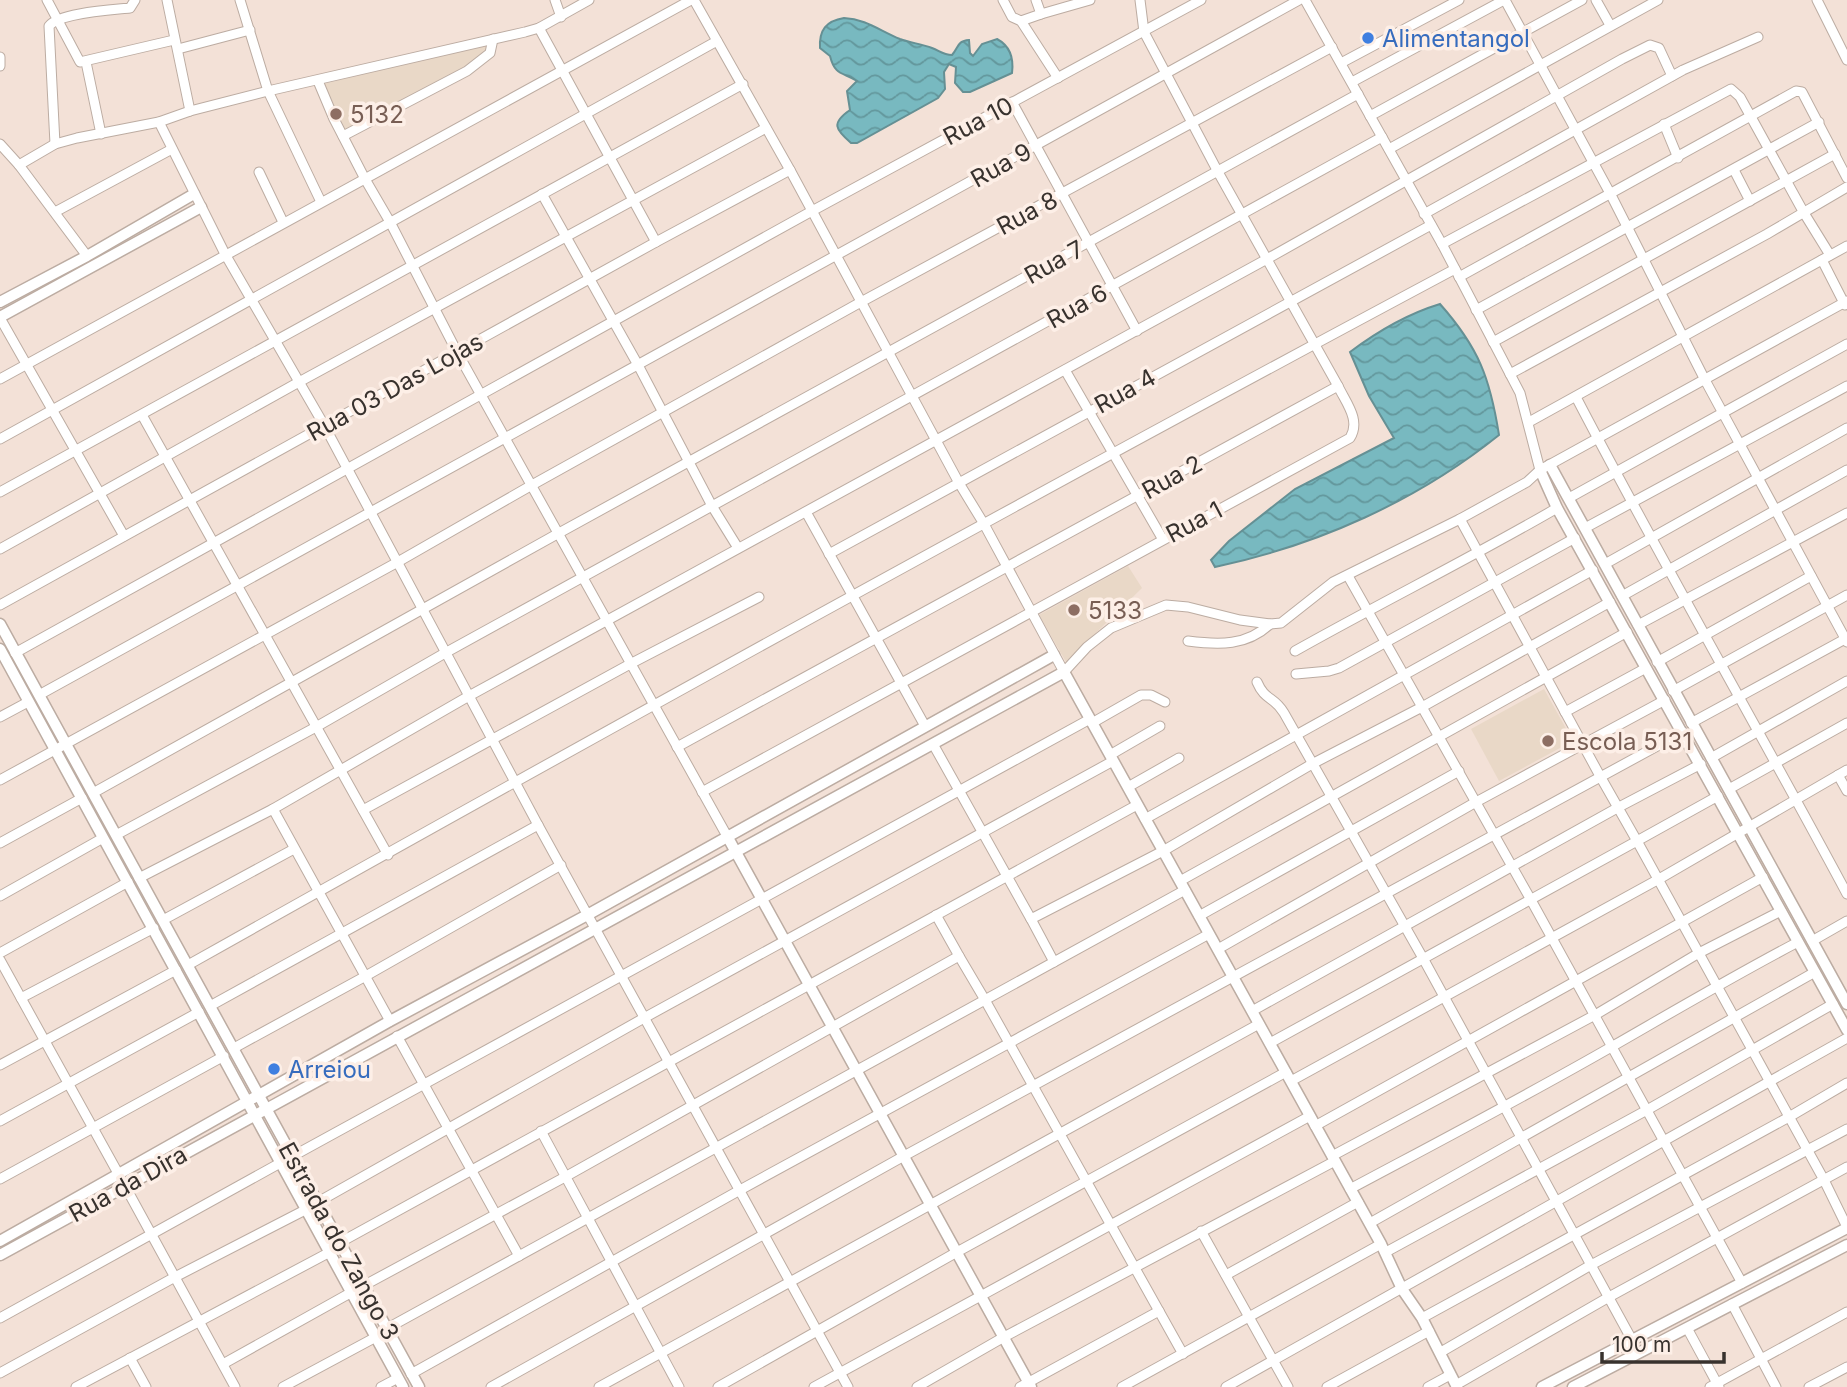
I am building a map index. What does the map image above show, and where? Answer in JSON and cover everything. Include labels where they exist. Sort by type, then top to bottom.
[{"type":"street","points":[[47,0],[77,61],[86,62],[250,30]]},
{"type":"street","points":[[55,144],[49,30],[52,22],[130,8],[135,0]]},
{"type":"street","points":[[167,0],[190,111]]},
{"type":"street","points":[[240,0],[268,91],[321,202]]},
{"type":"street","points":[[555,0],[561,17]]},
{"type":"street","points":[[19,165],[55,144],[159,122],[190,111],[268,91],[539,28],[589,0]]},
{"type":"street","points":[[0,379],[692,0],[743,84],[959,484],[984,524],[1370,1223],[1402,1289],[1441,1352],[1455,1382]]},
{"type":"street","points":[[1003,0],[1012,17],[1021,21],[1058,78]]},
{"type":"street","points":[[1036,0],[1041,14]]},
{"type":"street","points":[[1021,21],[1090,0]]},
{"type":"street","points":[[1140,0],[1144,32],[1165,73],[1338,386]]},
{"type":"street","name":"Rua 10","points":[[5,654],[215,544],[812,211],[1202,0]]},
{"type":"street","name":"Rua 9","points":[[38,695],[1299,0]]},
{"type":"street","points":[[1305,0],[1442,244],[1520,393],[1535,450],[1545,468],[1569,498],[1638,625],[1657,662],[1683,732],[1729,789],[1763,877],[1847,1030]]},
{"type":"street","points":[[1341,63],[1446,3],[1460,0]]},
{"type":"street","points":[[1352,82],[1505,0],[1611,195],[1705,380],[1828,605],[1846,640],[1691,723]]},
{"type":"street","points":[[1370,116],[1582,0]]},
{"type":"street","points":[[1596,0],[1610,25]]},
{"type":"street","points":[[1389,149],[1658,0]]},
{"type":"street","points":[[1817,0],[1847,60]]},
{"type":"street","points":[[539,28],[656,242]]},
{"type":"street","points":[[1424,214],[1672,76],[1758,37]]},
{"type":"street","points":[[344,136],[467,71],[490,53],[493,39]]},
{"type":"street","points":[[0,439],[717,41]]},
{"type":"street","points":[[0,953],[273,809],[469,696],[1267,259],[1650,45],[1659,48],[1672,76]]},
{"type":"street","name":"Rua 8","points":[[0,780],[396,563],[862,302],[1332,47]]},
{"type":"street","points":[[0,57],[0,65]]},
{"type":"street","points":[[86,62],[101,134]]},
{"type":"street","points":[[318,81],[365,179],[457,352],[1004,1337],[1026,1385],[1159,1311]]},
{"type":"street","points":[[0,492],[743,84]]},
{"type":"street","points":[[1064,672],[1087,647],[1111,628],[1166,606],[1188,607],[1240,620],[1281,623],[1333,582],[1460,519],[1527,482],[1545,468],[1846,304],[1787,181],[1740,97],[1731,89],[1442,244]]},
{"type":"street","points":[[188,965],[515,782],[1314,344],[1611,195],[1799,91],[1819,122],[1847,178]]},
{"type":"street","name":"Rua 7","points":[[93,793],[559,533],[1358,94]]},
{"type":"street","points":[[1012,102],[1064,193],[1136,331]]},
{"type":"street","points":[[159,122],[225,254],[324,425],[346,471],[538,825],[848,1387]]},
{"type":"street","points":[[1476,310],[1819,122]]},
{"type":"street","points":[[1664,124],[1678,158]]},
{"type":"street","points":[[0,549],[299,382],[766,128]]},
{"type":"street","name":"Rua 6","points":[[116,835],[1382,137]]},
{"type":"street","points":[[0,144],[19,165],[87,256]]},
{"type":"street","points":[[55,212],[172,149]]},
{"type":"street","points":[[1493,342],[1835,154]]},
{"type":"street","name":"Rua 03 Das Lojas","points":[[0,605],[790,170]]},
{"type":"street","points":[[1734,170],[1750,201]]},
{"type":"street","points":[[259,172],[283,222]]},
{"type":"street","points":[[1510,374],[1847,187]]},
{"type":"street","points":[[0,302],[87,256],[194,194]]},
{"type":"street","points":[[542,194],[638,365],[712,506],[738,548]]},
{"type":"street","points":[[124,537],[0,318],[201,207]]},
{"type":"street","name":"Rua 4","points":[[829,554],[1431,225]]},
{"type":"street","points":[[1529,422],[1847,246]]},
{"type":"street","points":[[1569,498],[1847,344]]},
{"type":"street","points":[[1065,370],[1163,538]]},
{"type":"street","name":"Rua 1","points":[[702,792],[1350,438],[1355,421],[1338,386]]},
{"type":"street","name":"Rua 2","points":[[677,747],[1338,386]]},
{"type":"street","points":[[1585,528],[1847,386]]},
{"type":"street","points":[[1576,397],[1631,503],[1759,730],[1847,894]]},
{"type":"street","points":[[142,415],[388,855]]},
{"type":"street","points":[[1605,564],[1847,428]]},
{"type":"street","points":[[1545,468],[1557,508],[1646,668],[1691,723],[1718,796],[1745,831],[1847,1004]]},
{"type":"street","points":[[1622,596],[1847,470]]},
{"type":"street","points":[[1295,651],[1478,554],[1557,508]]},
{"type":"street","points":[[806,512],[925,726]]},
{"type":"street","points":[[1638,625],[1847,513]]},
{"type":"street","points":[[1460,519],[1510,614],[1752,1048],[1847,1228],[1548,1386]]},
{"type":"street","points":[[1296,674],[1339,668],[1574,538]]},
{"type":"street","points":[[1145,819],[1593,570]]},
{"type":"street","points":[[1348,576],[1495,834],[1742,1283]]},
{"type":"street","points":[[1657,662],[1811,576]]},
{"type":"street","points":[[1217,949],[1847,595]]},
{"type":"street","points":[[363,810],[632,663],[760,597]]},
{"type":"street","points":[[1031,919],[1163,850],[1312,764],[1422,707],[1610,602]]},
{"type":"street","points":[[0,624],[5,654],[28,702],[103,838],[134,880]]},
{"type":"street","points":[[1188,641],[1214,644],[1238,642],[1259,635],[1270,624]]},
{"type":"street","points":[[386,1329],[1054,962],[1331,798],[1627,632]]},
{"type":"street","points":[[5,654],[38,695],[116,835],[134,880],[158,924],[176,970],[248,1101],[261,1111],[282,1162],[400,1382],[381,1387]]},
{"type":"street","name":"Rua da Dira","points":[[0,1241],[390,1021],[589,914],[1054,655]]},
{"type":"street","points":[[1565,712],[1646,668]]},
{"type":"street","name":"Rua da Dira","points":[[0,1255],[1064,672]]},
{"type":"street","points":[[1252,1011],[1847,681]]},
{"type":"street","points":[[1257,682],[1262,694],[1279,704],[1405,925],[1632,1340]]},
{"type":"street","points":[[293,1156],[958,791],[1091,721],[1141,695],[1151,695],[1165,702]]},
{"type":"street","points":[[0,717],[28,702]]},
{"type":"street","points":[[1729,789],[1847,723]]},
{"type":"street","points":[[318,1202],[983,832],[1112,758],[1160,726]]},
{"type":"street","points":[[491,1387],[904,1156],[1683,732]]},
{"type":"street","points":[[933,744],[1054,962]]},
{"type":"street","points":[[1128,787],[1179,758]]},
{"type":"street","points":[[1199,916],[1459,771]]},
{"type":"street","points":[[718,1387],[1086,1182],[1288,1076],[1445,998],[1745,831],[1842,773],[1847,791]]},
{"type":"street","points":[[1270,1043],[1718,796]]},
{"type":"street","points":[[0,843],[82,798]]},
{"type":"street","points":[[339,1243],[1138,805]]},
{"type":"street","points":[[273,809],[390,1021]]},
{"type":"street","points":[[210,1006],[538,825]]},
{"type":"street","points":[[0,896],[103,838]]},
{"type":"street","points":[[21,998],[294,849]]},
{"type":"street","points":[[234,1048],[364,978],[561,865]]},
{"type":"street","points":[[814,1387],[980,1294],[1467,1040],[1763,877]]},
{"type":"street","points":[[917,1387],[1595,1015],[1699,953],[1781,911]]},
{"type":"street","points":[[936,915],[1183,1354]]},
{"type":"street","points":[[1812,941],[1847,921]]},
{"type":"street","name":"Estrada do Zango 3","points":[[158,924],[188,965],[259,1095],[261,1111],[293,1156],[419,1387]]},
{"type":"street","points":[[411,1374],[740,1189],[1209,934]]},
{"type":"street","points":[[1350,1189],[1612,1047],[1716,985],[1798,942]]},
{"type":"street","points":[[363,1286],[565,1177],[958,956]]},
{"type":"street","points":[[0,960],[119,1175]]},
{"type":"street","points":[[0,1065],[176,970]]},
{"type":"street","points":[[1370,1223],[1815,972]]},
{"type":"street","points":[[1122,1387],[1249,1317],[1647,1110],[1833,1004]]},
{"type":"street","points":[[0,1121],[199,1012]]},
{"type":"street","points":[[598,1387],[1259,1024]]},
{"type":"street","points":[[397,1036],[519,1256]]},
{"type":"street","points":[[1226,1387],[1847,1038]]},
{"type":"street","points":[[0,1179],[224,1056]]},
{"type":"street","points":[[1422,1318],[1847,1083]]},
{"type":"street","points":[[1441,1352],[1591,1265],[1847,1129]]},
{"type":"street","points":[[541,1131],[679,1387]]},
{"type":"street","points":[[0,1318],[282,1162]]},
{"type":"street","points":[[1428,1387],[1455,1382],[1847,1167]]},
{"type":"street","points":[[125,1186],[235,1387]]},
{"type":"street","points":[[1226,1275],[1358,1202]]},
{"type":"street","points":[[0,1373],[175,1277],[307,1209]]},
{"type":"street","points":[[1201,1231],[1288,1387]]},
{"type":"street","points":[[1573,1387],[1847,1245]]},
{"type":"street","points":[[76,1387],[330,1252]]},
{"type":"street","points":[[223,1364],[352,1292]]},
{"type":"street","points":[[1732,1304],[1776,1387]]},
{"type":"street","points":[[1688,1328],[1716,1386],[1761,1358],[1847,1312]]},
{"type":"street","points":[[1327,1387],[1429,1331]]},
{"type":"street","points":[[283,1387],[376,1337]]},
{"type":"street","points":[[130,1358],[146,1387]]},
{"type":"street","points":[[1809,1387],[1847,1367]]},
{"type":"shaded area","points":[[490,43],[486,51],[470,65],[345,132],[323,84]]},
{"type":"shaded area","points":[[1128,566],[1142,588],[1066,662],[1039,615]]},
{"type":"shaded area","points":[[1544,689],[1573,741],[1499,781],[1471,729]]},
{"type":"water","points":[[844,18],[866,23],[900,39],[949,55],[952,55],[960,43],[969,40],[970,53],[973,56],[982,44],[997,39],[1010,53],[1012,73],[970,92],[963,92],[955,83],[956,67],[949,64],[944,72],[945,89],[938,98],[857,143],[851,143],[837,126],[850,110],[847,91],[857,81],[840,73],[830,56],[820,48],[825,27]]},
{"type":"water","points":[[1440,304],[1464,335],[1481,365],[1499,435],[1435,480],[1365,518],[1291,546],[1215,567],[1211,560],[1229,541],[1295,489],[1394,438],[1369,396],[1350,352],[1393,324]]},
{"type":"place","name":"Alimentangol","points":[[1368,38]]},
{"type":"place","name":"5132","points":[[336,114]]},
{"type":"place","name":"5133","points":[[1074,610]]},
{"type":"place","name":"Escola 5131","points":[[1548,741]]},
{"type":"place","name":"Arreiou","points":[[274,1069]]}]
